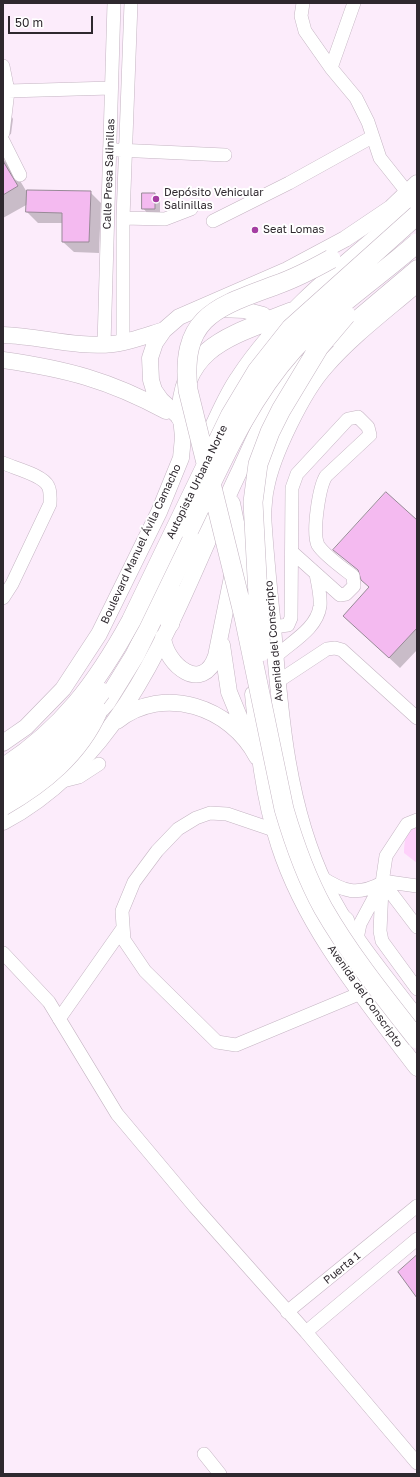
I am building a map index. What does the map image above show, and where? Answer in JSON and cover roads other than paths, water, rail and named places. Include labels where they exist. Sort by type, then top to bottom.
[{"type":"highway","name":"Boulevard Manuel Ávila Camacho","points":[[3,758],[54,717],[99,661],[134,598],[230,394],[257,354],[296,310],[415,193]]},
{"type":"highway","points":[[415,193],[356,242],[331,259],[292,279],[229,302],[214,311],[200,327],[190,347],[186,373],[188,390],[226,542],[284,809],[291,832],[309,878],[323,908],[352,953],[417,1040]]},
{"type":"highway","name":"Autopista Urbana Norte","points":[[3,768],[52,730],[88,691],[100,673],[131,620],[230,416],[242,394],[269,355],[291,328],[308,311],[417,215]]},
{"type":"highway","points":[[3,796],[29,778],[67,744],[106,702],[135,655],[260,402],[289,358],[321,323],[413,245]]},
{"type":"highway","points":[[345,921],[325,902],[314,881],[297,840],[288,810],[267,703],[259,626],[253,502],[258,464],[270,432],[281,410],[319,346],[333,328],[413,245]]},
{"type":"highway","name":"Autopista Urbana Norte","points":[[3,786],[30,768],[59,743],[82,718],[109,682],[134,641],[246,417],[278,367],[312,331],[413,245]]},
{"type":"highway","points":[[188,424],[183,395],[192,372],[202,356],[219,342],[296,310]]},
{"type":"highway","points":[[166,630],[170,582]]},
{"type":"highway","points":[[3,806],[47,776],[81,742],[94,719],[109,682]]},
{"type":"main road","points":[[188,424],[161,400],[154,390],[151,380],[150,358],[155,343],[164,330],[179,317],[286,270],[345,239],[415,193]]},
{"type":"main road","points":[[3,822],[30,805],[59,782],[86,757],[113,724],[139,685],[166,630],[261,423],[286,382],[304,362],[417,268]]},
{"type":"main road","name":"Avenida del Conscripto","points":[[417,284],[326,365],[314,381],[279,448],[266,488],[263,513],[277,682],[293,786],[308,843],[321,877],[345,921],[417,1018]]},
{"type":"main road","points":[[196,309],[235,309],[263,315]]},
{"type":"main road","points":[[5,335],[78,344],[104,344],[122,342],[164,330]]},
{"type":"main road","points":[[3,360],[65,370],[93,378],[133,393],[188,424]]},
{"type":"main road","points":[[303,400],[305,382]]},
{"type":"main road","name":"Boulevard Manuel Ávila Camacho","points":[[3,743],[26,727],[63,689],[99,634],[159,512],[181,458],[183,437],[188,424]]},
{"type":"main road","name":"Avenida del Conscripto","points":[[232,503],[240,542],[250,669],[260,763],[274,830],[285,863],[309,913],[361,993],[417,1068]]},
{"type":"main road","points":[[166,630],[166,650],[173,662],[183,671],[198,673],[207,669],[214,661],[240,542]]},
{"type":"main road","points":[[221,630],[224,665],[229,692],[252,748]]},
{"type":"main road","points":[[113,724],[131,712],[151,705],[172,702],[190,704],[210,711],[228,723],[246,739],[260,763]]},
{"type":"main road","points":[[288,810],[293,786]]},
{"type":"street","name":"Calle Presa Salinillas","points":[[104,344],[114,3]]},
{"type":"street","name":"Calle Presa Salinillas","points":[[122,342],[123,218],[131,3]]},
{"type":"street","points":[[303,3],[302,24],[331,68],[356,98],[364,111],[380,158],[415,193]]},
{"type":"street","points":[[331,68],[354,3]]},
{"type":"street","points":[[3,66],[8,91],[3,133]]},
{"type":"street","points":[[8,91],[111,88]]},
{"type":"street","points":[[213,221],[289,183],[372,137]]},
{"type":"street","points":[[3,141],[20,175]]},
{"type":"street","points":[[109,150],[225,155]]},
{"type":"street","points":[[123,218],[165,219],[191,209]]},
{"type":"street","points":[[273,627],[285,626],[290,622],[292,552],[291,498],[297,474],[348,419],[358,417],[368,427],[370,435],[326,476],[322,483],[319,492],[316,536],[319,547],[353,576],[355,583],[346,594],[340,595],[292,552]]},
{"type":"street","points":[[3,463],[42,479],[48,486],[50,504],[12,584],[3,598]]},
{"type":"street","points":[[275,657],[307,631],[318,616],[320,604],[316,574]]},
{"type":"street","points":[[277,682],[327,649],[335,648],[342,650],[417,718]]},
{"type":"street","points":[[59,782],[79,778],[99,764]]},
{"type":"street","points":[[274,830],[227,814],[210,813],[196,818],[178,829],[157,851],[134,882],[122,911],[124,940],[145,971],[217,1042],[236,1045],[361,993],[383,974]]},
{"type":"street","points":[[417,820],[407,824],[386,856],[382,882],[380,931],[382,941],[417,989]]},
{"type":"street","points":[[321,877],[342,888],[355,891],[367,891],[382,882],[417,886]]},
{"type":"street","points":[[382,882],[417,927]]},
{"type":"street","points":[[357,939],[360,924],[382,882]]},
{"type":"street","points":[[59,1019],[123,928]]},
{"type":"street","points":[[3,953],[49,1002],[117,1114],[195,1207],[306,1332],[417,1463]]},
{"type":"street","name":"Puerta 1","points":[[287,1312],[417,1206]]},
{"type":"street","points":[[306,1332],[417,1239]]},
{"type":"street","points":[[204,1454],[220,1474]]},
{"type":"place","name":"Depósito Vehicular Salinillas","points":[[156,199]]},
{"type":"place","name":"Seat Lomas","points":[[255,230]]}]
